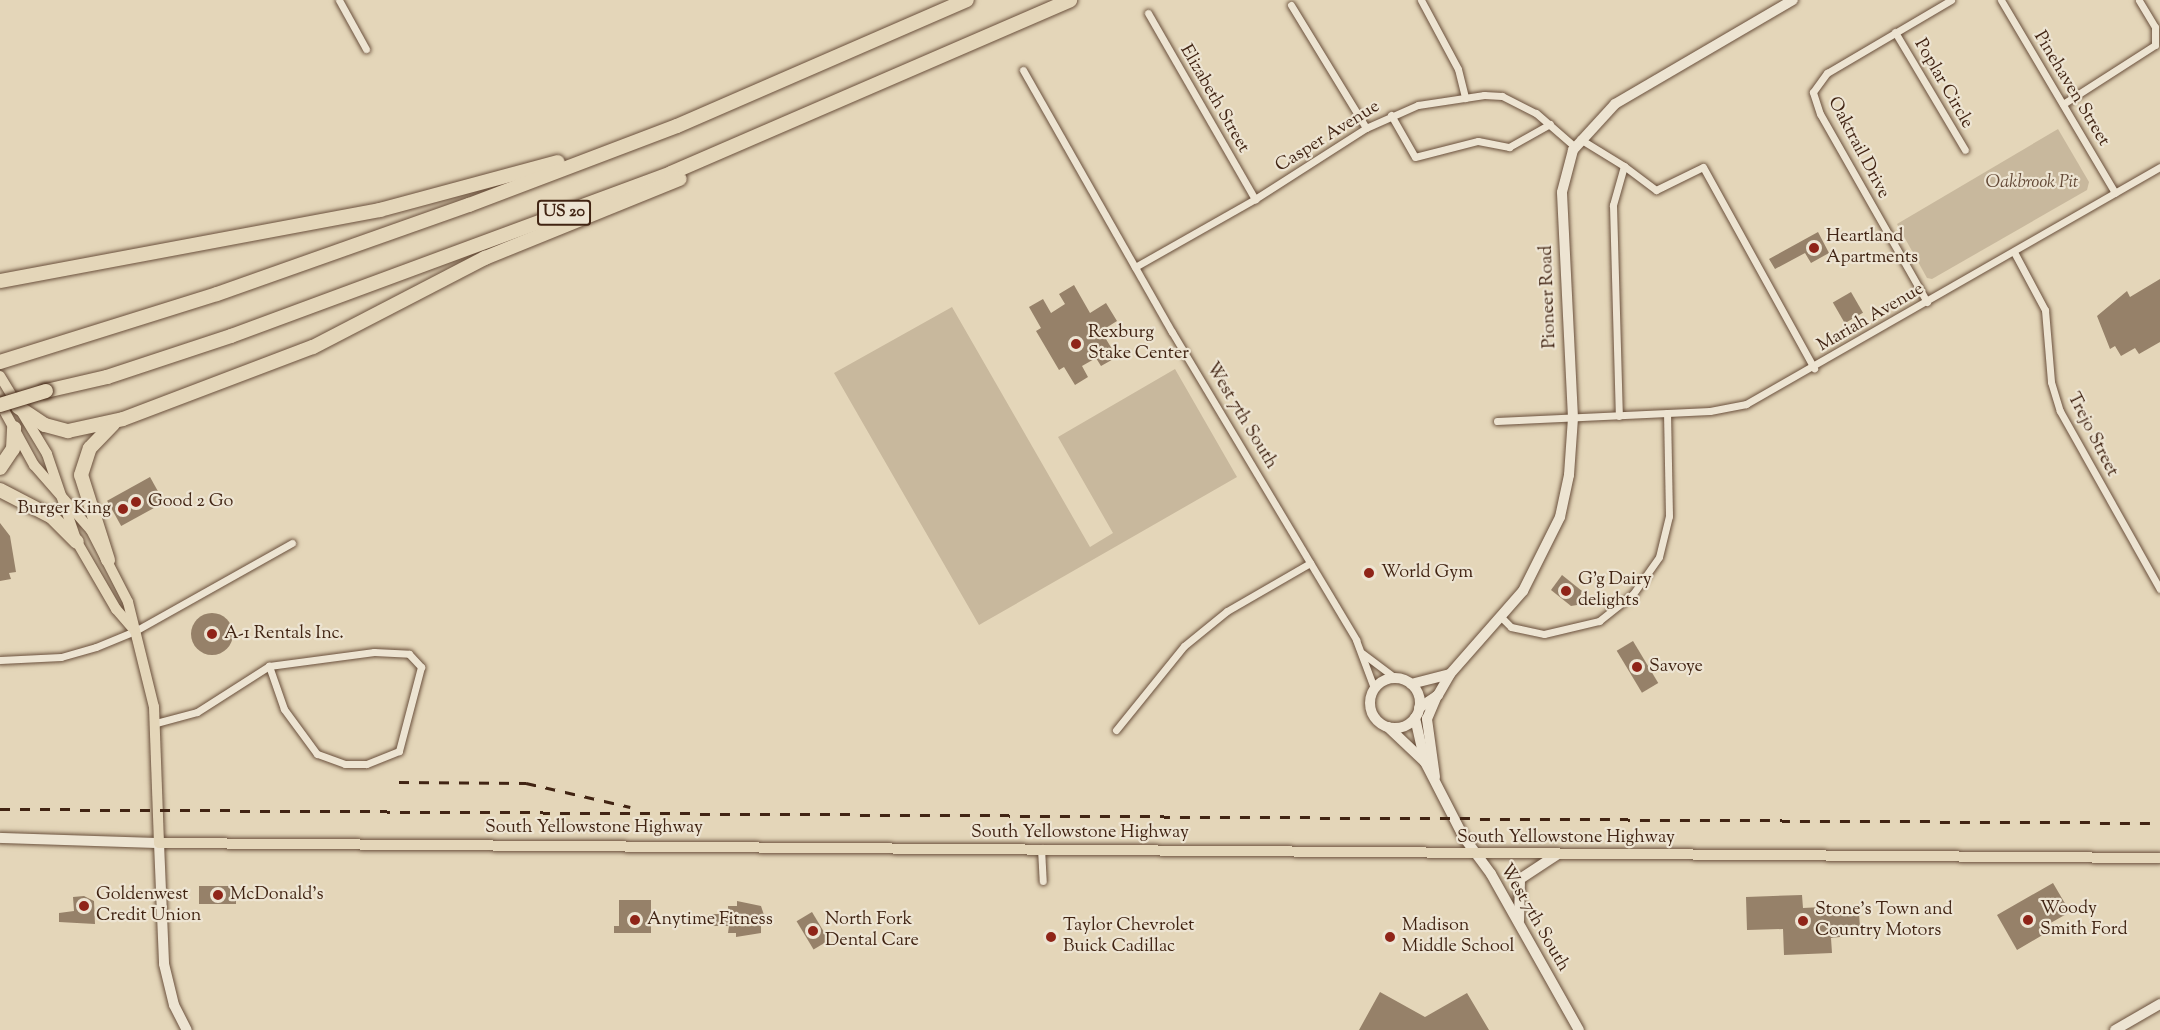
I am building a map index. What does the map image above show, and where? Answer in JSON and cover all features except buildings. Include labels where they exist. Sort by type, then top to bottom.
[{"type":"highway","name":"US 20","points":[[0,362],[301,265],[677,126],[967,0]]},
{"type":"highway","name":"US 20","points":[[0,404],[106,377],[231,336],[671,173],[833,105],[1070,0]]},
{"type":"highway","points":[[18,407],[45,425],[68,431],[123,419],[313,347],[485,258],[688,176],[833,105]]},
{"type":"highway","points":[[0,281],[21,279],[409,203],[677,126]]},
{"type":"highway","points":[[0,291],[21,279]]},
{"type":"highway","points":[[108,560],[84,496],[82,468],[94,441],[123,419]]},
{"type":"highway","points":[[0,468],[13,449],[14,428]]},
{"type":"highway","points":[[0,490],[52,517],[76,542]]},
{"type":"main road","points":[[0,376],[47,454],[76,542],[116,609],[135,631]]},
{"type":"main road","points":[[0,404],[34,465],[86,522],[108,560],[128,602],[156,723],[159,843]]},
{"type":"main road","name":"South Yellowstone Highway","points":[[159,843],[2160,858]]},
{"type":"street","points":[[339,0],[366,49]]},
{"type":"street","points":[[1420,0],[1458,69],[1465,98]]},
{"type":"street","name":"Pioneer Road","points":[[1417,713],[1438,695],[1450,674],[1502,617],[1534,574],[1554,535],[1569,475],[1573,418],[1562,192],[1578,143],[1597,119],[1632,93],[1793,0]]},
{"type":"street","name":"Oaktrail Drive","points":[[1927,302],[1820,114],[1813,92],[1827,73],[1951,0]]},
{"type":"street","name":"Pinehaven Street","points":[[2001,0],[2115,193]]},
{"type":"street","points":[[2063,104],[2155,45],[2155,27],[2139,0]]},
{"type":"street","points":[[1291,5],[1366,128]]},
{"type":"street","name":"Elizabeth Street","points":[[1148,13],[1255,199]]},
{"type":"street","name":"Poplar Circle","points":[[1895,32],[1965,150]]},
{"type":"street","name":"West 7th South","points":[[1023,70],[1135,267],[1362,652],[1374,688]]},
{"type":"street","name":"Casper Avenue","points":[[1135,267],[1255,199],[1366,128],[1391,115],[1465,98],[1502,96],[1578,143],[1624,166],[1656,190],[1703,166],[1814,368]]},
{"type":"street","points":[[1391,115],[1415,157],[1478,141],[1509,147],[1550,124]]},
{"type":"street","points":[[1619,416],[1612,205],[1624,166]]},
{"type":"street","name":"Mariah Avenue","points":[[1497,421],[1667,413],[1746,404],[1814,368],[2160,167]]},
{"type":"street","name":"Trejo Street","points":[[2014,252],[2045,310],[2051,382],[2060,411],[2160,589]]},
{"type":"street","points":[[1502,617],[1511,627],[1545,634],[1599,621],[1633,594],[1659,557],[1669,516],[1667,413]]},
{"type":"street","points":[[0,660],[61,657],[135,631],[292,543]]},
{"type":"street","points":[[1116,730],[1184,646],[1227,611],[1310,563]]},
{"type":"street","points":[[156,723],[197,712],[269,666],[374,652],[409,654],[421,667],[399,751],[366,764],[345,764],[317,754],[284,709],[269,666]]},
{"type":"street","name":"West 7th South","points":[[1362,652],[1394,677]]},
{"type":"street","points":[[1411,684],[1450,674]]},
{"type":"street","points":[[1394,677],[1411,684],[1419,695],[1417,713],[1401,727],[1388,727],[1372,714],[1374,688],[1394,677]]},
{"type":"street","points":[[1435,777],[1427,719],[1438,695]]},
{"type":"street","name":"West 7th South","points":[[1417,713],[1425,762]]},
{"type":"street","name":"West 7th South","points":[[1388,727],[1425,762],[1435,777],[1579,1030]]},
{"type":"street","name":"South Yellowstone Highway","points":[[0,838],[159,843]]},
{"type":"street","points":[[159,843],[164,964],[174,1005],[187,1030]]},
{"type":"street","points":[[1041,848],[1042,881]]},
{"type":"street","points":[[1520,927],[1520,879],[1558,854]]},
{"type":"street","points":[[2115,1030],[2160,1004]]},
{"type":"green space","name":"Oakbrook Pit","points":[[2058,129],[2089,182],[2087,190],[1932,279],[1927,278],[1897,224]]},
{"type":"green space","points":[[952,307],[1090,547],[1113,533],[1058,437],[1175,369],[1237,477],[979,625],[834,373]]},
{"type":"railway","points":[[399,782],[526,783],[630,807]]},
{"type":"railway","points":[[0,809],[2160,823]]},
{"type":"place","name":"Heartland Apartments","points":[[1814,248]]},
{"type":"place","name":"Rexburg Stake Center","points":[[1076,344]]},
{"type":"place","name":"Good 2 Go","points":[[136,502]]},
{"type":"place","name":"Burger King","points":[[123,509]]},
{"type":"place","name":"World Gym","points":[[1369,573]]},
{"type":"place","name":"G'g Dairy delights","points":[[1566,591]]},
{"type":"place","name":"A-1 Rentals Inc.","points":[[212,634]]},
{"type":"place","name":"Savoye","points":[[1637,667]]},
{"type":"place","name":"McDonald's","points":[[218,895]]},
{"type":"place","name":"Goldenwest Credit Union","points":[[84,906]]},
{"type":"place","name":"Anytime Fitness","points":[[635,920]]},
{"type":"place","name":"Woody Smith Ford","points":[[2028,920]]},
{"type":"place","name":"Stone's Town and Country Motors","points":[[1803,921]]},
{"type":"place","name":"North Fork Dental Care","points":[[813,931]]},
{"type":"place","name":"Taylor Chevrolet Buick Cadillac","points":[[1051,937]]},
{"type":"place","name":"Madison Middle School","points":[[1390,937]]}]
